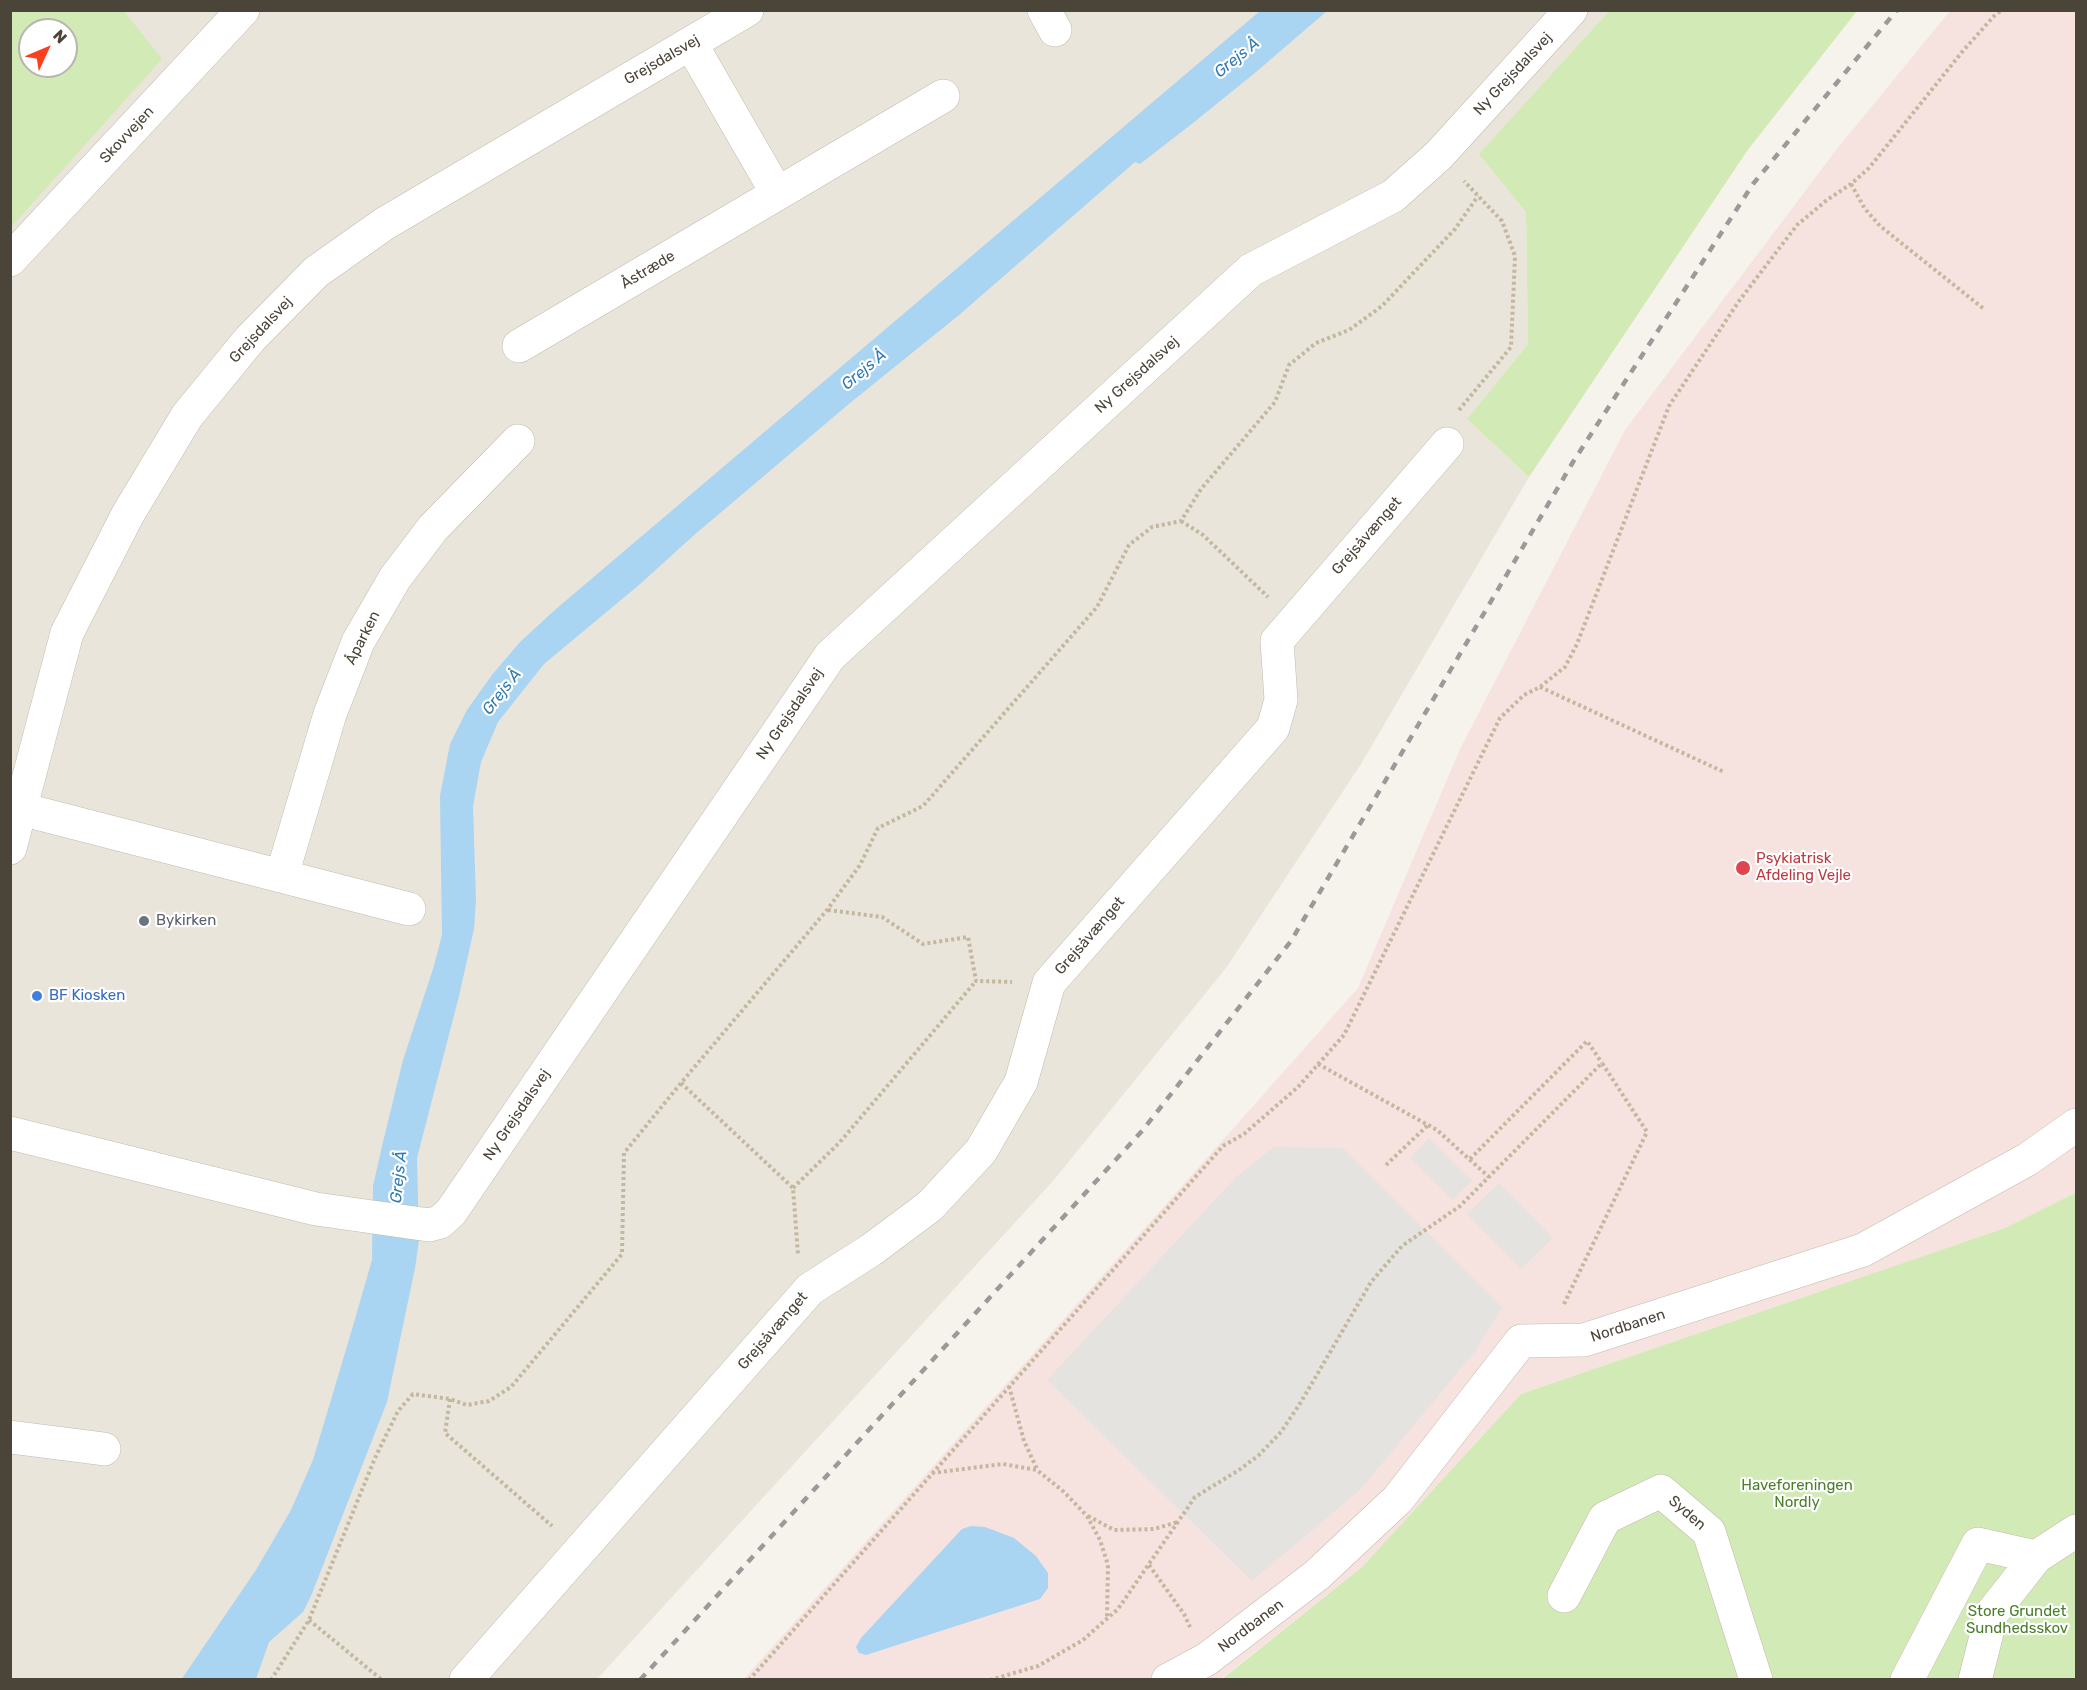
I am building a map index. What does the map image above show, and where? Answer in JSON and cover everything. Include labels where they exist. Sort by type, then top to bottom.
[{"type":"street","name":"Skovvejen","points":[[10,260],[243,10]]},
{"type":"street","name":"Grejsdalsvej","points":[[10,848],[67,633],[128,514],[187,417],[250,339],[316,272],[384,224],[747,10]]},
{"type":"street","name":"Ny Grejsdalsvej","points":[[10,1133],[316,1209],[429,1225],[440,1222],[451,1212],[830,656],[1251,270],[1393,195],[1439,154],[1571,10]]},
{"type":"street","points":[[691,44],[777,193]]},
{"type":"street","name":"Åstræde","points":[[519,346],[943,96]]},
{"type":"street","name":"Åparken","points":[[282,875],[330,714],[358,642],[396,578],[433,528],[518,441]]},
{"type":"street","name":"Grejsåvænget","points":[[466,1680],[810,1289],[872,1250],[930,1206],[981,1151],[1022,1082],[1049,983],[1274,728],[1281,700],[1277,641],[1447,444]]},
{"type":"street","points":[[21,808],[409,909]]},
{"type":"street","name":"Nordbanen","points":[[1168,1680],[1207,1659],[1317,1575],[1398,1498],[1521,1341],[1584,1340],[1863,1250],[2028,1159],[2076,1125]]},
{"type":"street","points":[[10,1437],[104,1449]]},
{"type":"street","name":"Syden","points":[[1564,1596],[1605,1518],[1661,1491],[1708,1532],[1756,1680]]},
{"type":"street","points":[[1975,1680],[1992,1613],[2036,1557],[2076,1531]]},
{"type":"street","points":[[1907,1680],[1978,1544],[2036,1557]]},
{"type":"path","points":[[749,1680],[1223,1146],[1244,1134],[1298,1087],[1344,1035],[1500,718],[1524,695],[1540,687],[1564,667],[1577,644],[1669,406],[1739,301],[1797,225],[1869,168],[1962,52],[2002,10]]},
{"type":"path","points":[[1439,154],[1502,221],[1515,256],[1511,347],[1447,424],[1447,444]]},
{"type":"path","points":[[1851,184],[1865,209],[1880,226],[1984,309]]},
{"type":"path","points":[[1181,521],[1201,489],[1275,402],[1290,365],[1316,343],[1348,330],[1382,306],[1455,229],[1478,196]]},
{"type":"path","points":[[272,1680],[309,1620],[375,1458],[398,1411],[413,1394],[450,1399],[467,1405],[489,1401],[511,1387],[622,1254],[624,1153],[827,910],[860,865],[878,828],[923,806],[1097,607],[1129,545],[1152,527],[1181,521],[1203,535],[1293,621]]},
{"type":"path","points":[[1540,687],[1724,772]]},
{"type":"path","points":[[827,910],[882,917],[923,944],[968,937],[976,981]]},
{"type":"path","points":[[976,981],[1049,983]]},
{"type":"path","points":[[793,1188],[840,1142],[976,981]]},
{"type":"path","points":[[1470,1159],[1587,1041],[1647,1132],[1546,1340]]},
{"type":"path","points":[[990,1680],[1038,1666],[1083,1640],[1118,1609],[1195,1497],[1259,1455],[1281,1432],[1301,1402],[1366,1289],[1401,1246],[1460,1206],[1602,1063]]},
{"type":"path","points":[[1318,1064],[1437,1130],[1489,1177]]},
{"type":"path","points":[[681,1083],[793,1188],[799,1268],[810,1289]]},
{"type":"path","points":[[1386,1165],[1428,1125]]},
{"type":"path","points":[[1009,1386],[1024,1441],[1037,1470],[1088,1516],[1114,1530],[1154,1529],[1179,1521]]},
{"type":"path","points":[[450,1399],[445,1432],[580,1550]]},
{"type":"path","points":[[932,1473],[1004,1464],[1037,1470]]},
{"type":"path","points":[[1088,1516],[1100,1540],[1108,1565],[1107,1619]]},
{"type":"path","points":[[1149,1565],[1184,1614],[1207,1659]]},
{"type":"path","points":[[309,1620],[381,1680]]},
{"type":"shaded area","points":[[11,11],[1609,11],[1480,154],[1526,212],[1528,344],[1467,419],[1529,477],[1361,764],[1226,968],[1053,1181],[597,1679],[11,1680]]},
{"type":"shaded area","name":"Psykiatrisk Afdeling Vejle","points":[[1950,11],[2076,11],[2075,1193],[2005,1228],[1521,1394],[1362,1567],[1221,1679],[743,1680],[1358,988],[1460,749],[1625,430],[1836,150]]},
{"type":"shaded area","points":[[1429,1138],[1472,1181],[1453,1200],[1410,1158]]},
{"type":"shaded area","points":[[1274,1147],[1343,1148],[1502,1307],[1477,1349],[1361,1489],[1252,1581],[1047,1380],[1236,1177]]},
{"type":"shaded area","points":[[1499,1183],[1553,1238],[1521,1269],[1467,1214]]},
{"type":"green space","points":[[11,10],[124,11],[162,59],[11,227]]},
{"type":"green space","points":[[1609,11],[1857,11],[1747,151],[1529,477],[1467,419],[1528,344],[1526,212],[1479,154]]},
{"type":"green space","name":"Haveforeningen Nordly","points":[[2076,1191],[2076,1679],[1221,1680],[1362,1567],[1521,1394],[2005,1228]]},
{"type":"water","name":"Grejs Å","points":[[1260,11],[1327,11],[1193,123],[1140,164],[1135,162],[959,315],[850,403],[693,536],[639,585],[544,664],[498,722],[481,762],[473,806],[476,900],[474,929],[417,1158],[419,1240],[387,1402],[311,1596],[303,1612],[269,1642],[256,1679],[181,1680],[256,1570],[291,1510],[313,1460],[353,1326],[372,1260],[373,1186],[383,1142],[403,1060],[442,935],[440,796],[450,744],[467,710],[520,642],[556,609]]},
{"type":"water","points":[[971,1526],[985,1527],[1014,1538],[1036,1556],[1048,1573],[1048,1588],[1040,1599],[866,1655],[859,1653],[856,1647],[861,1638],[962,1529]]},
{"type":"railway","points":[[640,1680],[1142,1131],[1291,941],[1573,462],[1753,184],[1897,10]]},
{"type":"place","name":"Psykiatrisk Afdeling Vejle","points":[[1743,868]]},
{"type":"place","name":"Bykirken","points":[[144,921]]},
{"type":"place","name":"BF Kiosken","points":[[37,996]]},
{"type":"park label","name":"Store Grundet Sundhedsskov","points":[[2017,1620]]}]
